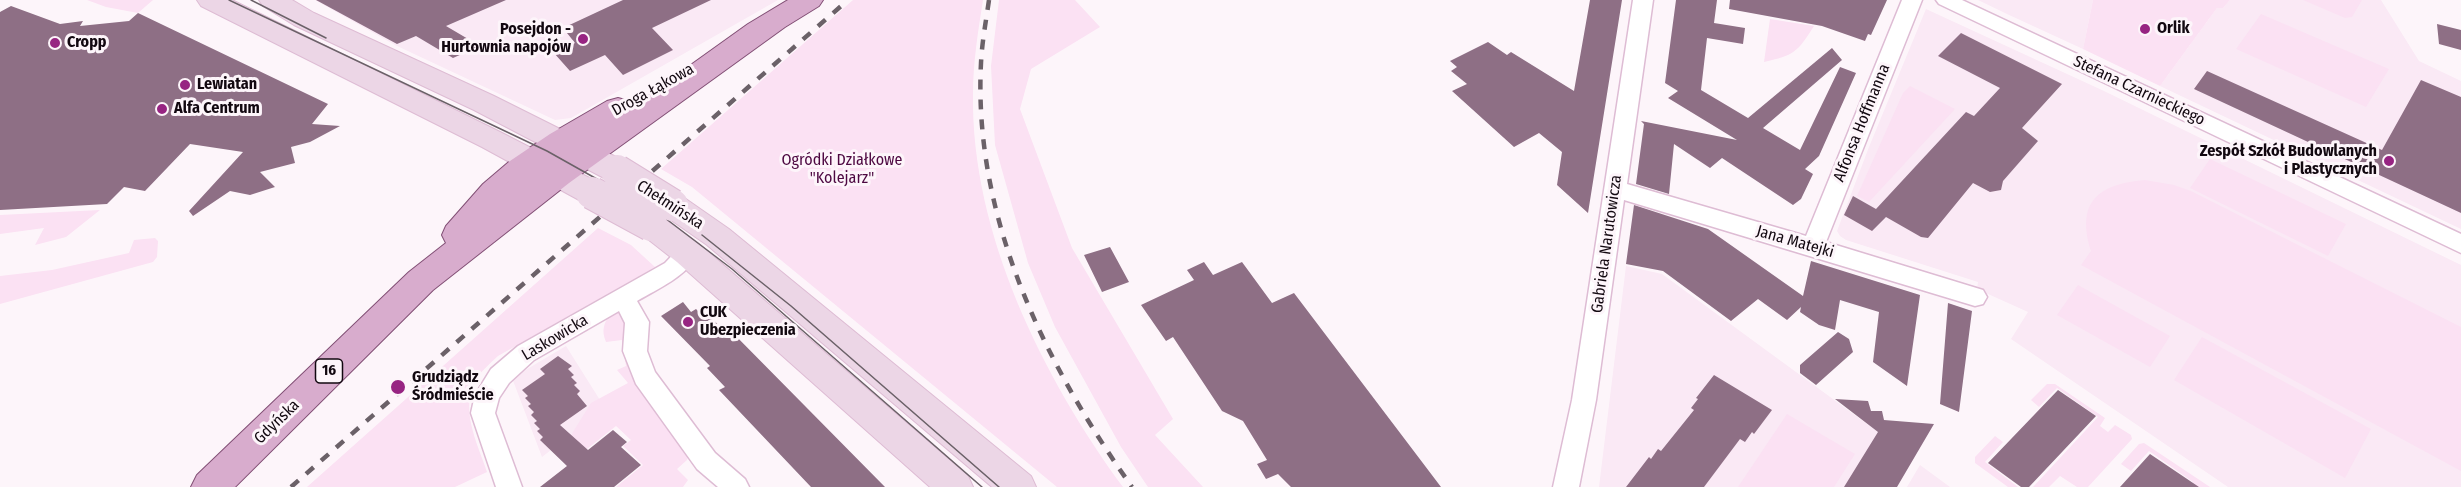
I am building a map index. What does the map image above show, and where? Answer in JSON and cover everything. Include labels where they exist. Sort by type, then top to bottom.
[{"type":"main road","name":"Chełmińska","points":[[210,0],[492,140],[592,193],[662,215],[760,272],[1018,487]]},
{"type":"main road","name":"Chełmińska","points":[[272,0],[304,19],[484,103],[617,171],[662,215],[688,253],[956,487]]},
{"type":"main road","name":"Droga Łąkowa","points":[[573,148],[809,0]]},
{"type":"main road","points":[[480,207],[502,169],[502,158],[492,140]]},
{"type":"main road","name":"Gdyńska","points":[[210,487],[421,281],[545,168],[573,148]]},
{"type":"main road","name":"Gdyńska","points":[[421,281],[480,207],[507,180],[545,168]]},
{"type":"street","name":"Gabriela Narutowicza","points":[[1566,487],[1584,400],[1643,0]]},
{"type":"street","name":"Alfonsa Hoffmanna","points":[[1813,247],[1912,0]]},
{"type":"street","name":"Stefana Czarnieckiego","points":[[1946,0],[2461,244]]},
{"type":"street","name":"Jana Matejki","points":[[1615,189],[1974,297]]},
{"type":"street","name":"Laskowicka","points":[[509,487],[483,413],[487,395],[500,376],[526,353],[673,268],[688,253]]},
{"type":"street","points":[[623,298],[637,322],[635,351],[645,377],[706,461],[736,487]]},
{"type":"shaded area","points":[[315,0],[778,0],[571,118],[555,120],[395,45]]},
{"type":"shaded area","points":[[1978,0],[2093,0],[2083,49],[2007,14]]},
{"type":"shaded area","name":"Zespół Szkół Budowlanych i Plastycznych","points":[[2230,0],[2381,0],[2419,61],[2461,81],[2461,229],[2160,86],[2217,8],[2223,8]]},
{"type":"shaded area","points":[[1926,9],[2104,91],[2461,265],[2461,487],[2228,487],[2011,339],[2028,312],[1977,289],[1978,282],[1846,240],[1840,236],[1837,231]]},
{"type":"shaded area","points":[[1626,266],[1662,274],[1878,432],[1914,453],[1893,487],[1599,487]]},
{"type":"shaded area","points":[[566,346],[605,408],[542,457],[512,378]]},
{"type":"shaded area","points":[[1920,465],[1950,487],[1907,487]]},
{"type":"green space","points":[[87,0],[153,0],[138,13],[106,7]]},
{"type":"green space","name":"Ogródki Działkowe \"Kolejarz\"","points":[[853,0],[983,0],[973,83],[976,147],[984,199],[998,251],[1017,302],[1040,351],[1094,445],[1123,487],[1057,487],[692,187],[661,169]]},
{"type":"green space","points":[[999,0],[1075,0],[1100,27],[1031,69],[1020,109],[1072,248],[1173,419],[1155,435],[1203,487],[1148,487],[1121,447],[1055,327],[1028,263],[995,145],[991,66]]},
{"type":"green space","name":"Orlik","points":[[2093,0],[2230,0],[2223,8],[2217,8],[2160,86],[2083,49]]},
{"type":"green space","points":[[2303,0],[2362,0],[2352,17],[2345,18]]},
{"type":"green space","points":[[2261,14],[2389,69],[2366,107],[2236,49]]},
{"type":"green space","points":[[1770,19],[1814,26],[1799,47],[1789,55],[1764,62]]},
{"type":"green space","points":[[1910,86],[1955,109],[1869,202],[1857,196],[1903,93]]},
{"type":"green space","points":[[2210,159],[2346,224],[2328,256],[2190,188]]},
{"type":"green space","points":[[2145,180],[2174,185],[2191,191],[2461,327],[2461,471],[2081,265],[2091,251],[2086,220],[2094,199],[2114,186]]},
{"type":"green space","points":[[100,210],[66,237],[35,245],[44,228],[0,234],[0,215]]},
{"type":"green space","points":[[598,228],[631,245],[655,267],[498,356],[482,371],[472,388],[469,412],[474,437],[487,472],[455,487],[307,487]]},
{"type":"green space","points":[[155,238],[158,241],[157,257],[153,262],[0,304],[0,276],[52,270],[129,253],[134,240]]},
{"type":"green space","points":[[2078,285],[2170,336],[2150,367],[2057,315]]},
{"type":"green space","points":[[610,313],[623,313],[647,394],[667,429],[690,451],[687,460],[677,469],[688,480],[683,487],[616,487],[643,465],[623,446],[631,440],[616,426],[582,453],[568,440],[591,403],[628,383],[617,370],[626,366],[622,340],[606,342],[604,338],[604,327]]},
{"type":"green space","points":[[2202,337],[2371,429],[2345,478],[2174,380]]},
{"type":"green space","points":[[2047,384],[2055,384],[2105,418],[2100,426],[2108,432],[2115,425],[2131,435],[2132,439],[2088,487],[2077,487],[2060,476],[2049,487],[2033,487],[2098,417],[2057,388],[2039,407],[2031,400]]},
{"type":"green space","points":[[1787,414],[1855,454],[1834,487],[1738,487]]},
{"type":"green space","points":[[1995,436],[2003,442],[1985,462],[2018,487],[2008,487],[1975,463],[1975,457]]},
{"type":"green space","points":[[2144,443],[2210,487],[2190,487],[2193,482],[2149,451],[2131,471],[2121,464],[2139,444]]},
{"type":"building","points":[[316,0],[506,0],[446,26],[480,46],[453,58],[416,36],[397,44]]},
{"type":"building","points":[[623,0],[711,0],[652,28],[673,50],[623,75],[605,55],[570,71],[554,53],[575,43],[563,28]]},
{"type":"building","points":[[1590,0],[1622,0],[1588,213],[1557,185],[1562,152],[1539,133],[1514,147],[1452,91],[1467,84],[1451,71],[1457,67],[1450,61],[1488,42],[1507,55],[1511,52],[1574,91]]},
{"type":"building","points":[[1676,0],[1717,0],[1714,23],[1745,28],[1743,44],[1707,38],[1701,90],[1748,118],[1832,48],[1842,60],[1763,128],[1800,150],[1840,67],[1856,73],[1819,156],[1805,169],[1813,174],[1801,199],[1793,205],[1722,158],[1710,168],[1674,144],[1669,194],[1636,184],[1644,124],[1641,121],[1737,140],[1668,98],[1678,91],[1665,83]]},
{"type":"building","points":[[1730,0],[1887,0],[1871,35],[1868,34],[1865,41],[1822,26],[1729,9]]},
{"type":"building","name":"Alfa Centrum","points":[[11,6],[60,24],[83,21],[80,26],[129,21],[138,13],[328,104],[312,124],[340,126],[310,142],[291,147],[295,163],[260,172],[275,187],[250,195],[230,191],[193,216],[189,211],[243,152],[190,144],[145,191],[124,187],[107,204],[0,210],[0,12]]},
{"type":"building","points":[[2437,24],[2461,30],[2461,50],[2439,44]]},
{"type":"building","points":[[1961,33],[2062,84],[2022,128],[2038,141],[2003,181],[2001,190],[1990,192],[1973,183],[1928,238],[1921,237],[1886,217],[1872,231],[1844,215],[1853,196],[1876,209],[1966,112],[1974,116],[2000,88],[1938,56]]},
{"type":"building","points":[[2207,71],[2382,150],[2421,80],[2461,97],[2461,213],[2194,89]]},
{"type":"building","points":[[1634,205],[1708,229],[1803,296],[1811,261],[1920,295],[1907,386],[1873,362],[1879,312],[1840,300],[1835,330],[1819,325],[1800,312],[1801,307],[1787,320],[1758,299],[1731,321],[1663,271],[1626,264]]},
{"type":"building","points":[[1110,247],[1129,282],[1102,292],[1084,255]]},
{"type":"building","points":[[1204,262],[1213,275],[1242,262],[1272,303],[1294,293],[1441,487],[1291,487],[1278,474],[1266,479],[1257,464],[1267,460],[1243,421],[1222,411],[1173,337],[1166,341],[1141,305],[1194,280],[1187,270]]},
{"type":"building","points":[[683,302],[691,312],[696,309],[705,318],[709,315],[722,329],[726,326],[885,487],[811,487],[719,390],[725,387],[707,368],[710,366],[661,316]]},
{"type":"building","points":[[1948,303],[1972,311],[1959,412],[1940,404]]},
{"type":"building","points":[[1838,332],[1849,339],[1853,352],[1816,385],[1800,373],[1800,365]]},
{"type":"building","points":[[558,356],[572,366],[568,369],[574,375],[571,377],[577,383],[574,385],[580,391],[577,394],[587,406],[560,425],[588,450],[613,430],[627,442],[621,447],[641,465],[614,487],[540,487],[567,466],[540,440],[543,437],[537,431],[540,429],[534,423],[537,421],[531,415],[534,412],[528,406],[531,404],[525,398],[528,396],[522,390],[545,374],[540,369]]},
{"type":"building","points":[[1714,375],[1772,410],[1754,434],[1752,432],[1745,442],[1740,439],[1704,487],[1626,487],[1649,457],[1651,459],[1658,449],[1661,451],[1694,410],[1691,408],[1698,399],[1696,398]]},
{"type":"building","points":[[2058,390],[2096,416],[2029,487],[2021,487],[1988,463]]},
{"type":"building","points":[[1835,399],[1868,401],[1871,411],[1882,411],[1884,420],[1934,424],[1897,487],[1844,487],[1878,432]]},
{"type":"building","points":[[2150,454],[2199,487],[2120,487]]},
{"type":"tram line","points":[[229,0],[547,151],[661,215],[732,269],[982,487]]},
{"type":"tram line","points":[[251,0],[326,38]]},
{"type":"tram line","points":[[702,235],[791,306],[999,487]]},
{"type":"railway","points":[[291,487],[848,0]]},
{"type":"railway","points":[[989,0],[981,63],[982,121],[989,177],[1002,233],[1021,287],[1044,340],[1100,440],[1132,487]]},
{"type":"place","name":"Orlik","points":[[2145,29]]},
{"type":"place","name":"Posejdon - Hurtownia napojów","points":[[583,39]]},
{"type":"place","name":"Cropp","points":[[55,43]]},
{"type":"place","name":"Lewiatan","points":[[185,85]]},
{"type":"place","name":"Alfa Centrum","points":[[162,109]]},
{"type":"place","name":"Zespół Szkół Budowlanych i Plastycznych","points":[[2389,161]]},
{"type":"place","name":"CUK Ubezpieczenia","points":[[688,322]]},
{"type":"place","name":"Grudziądz Śródmieście","points":[[398,387]]}]
